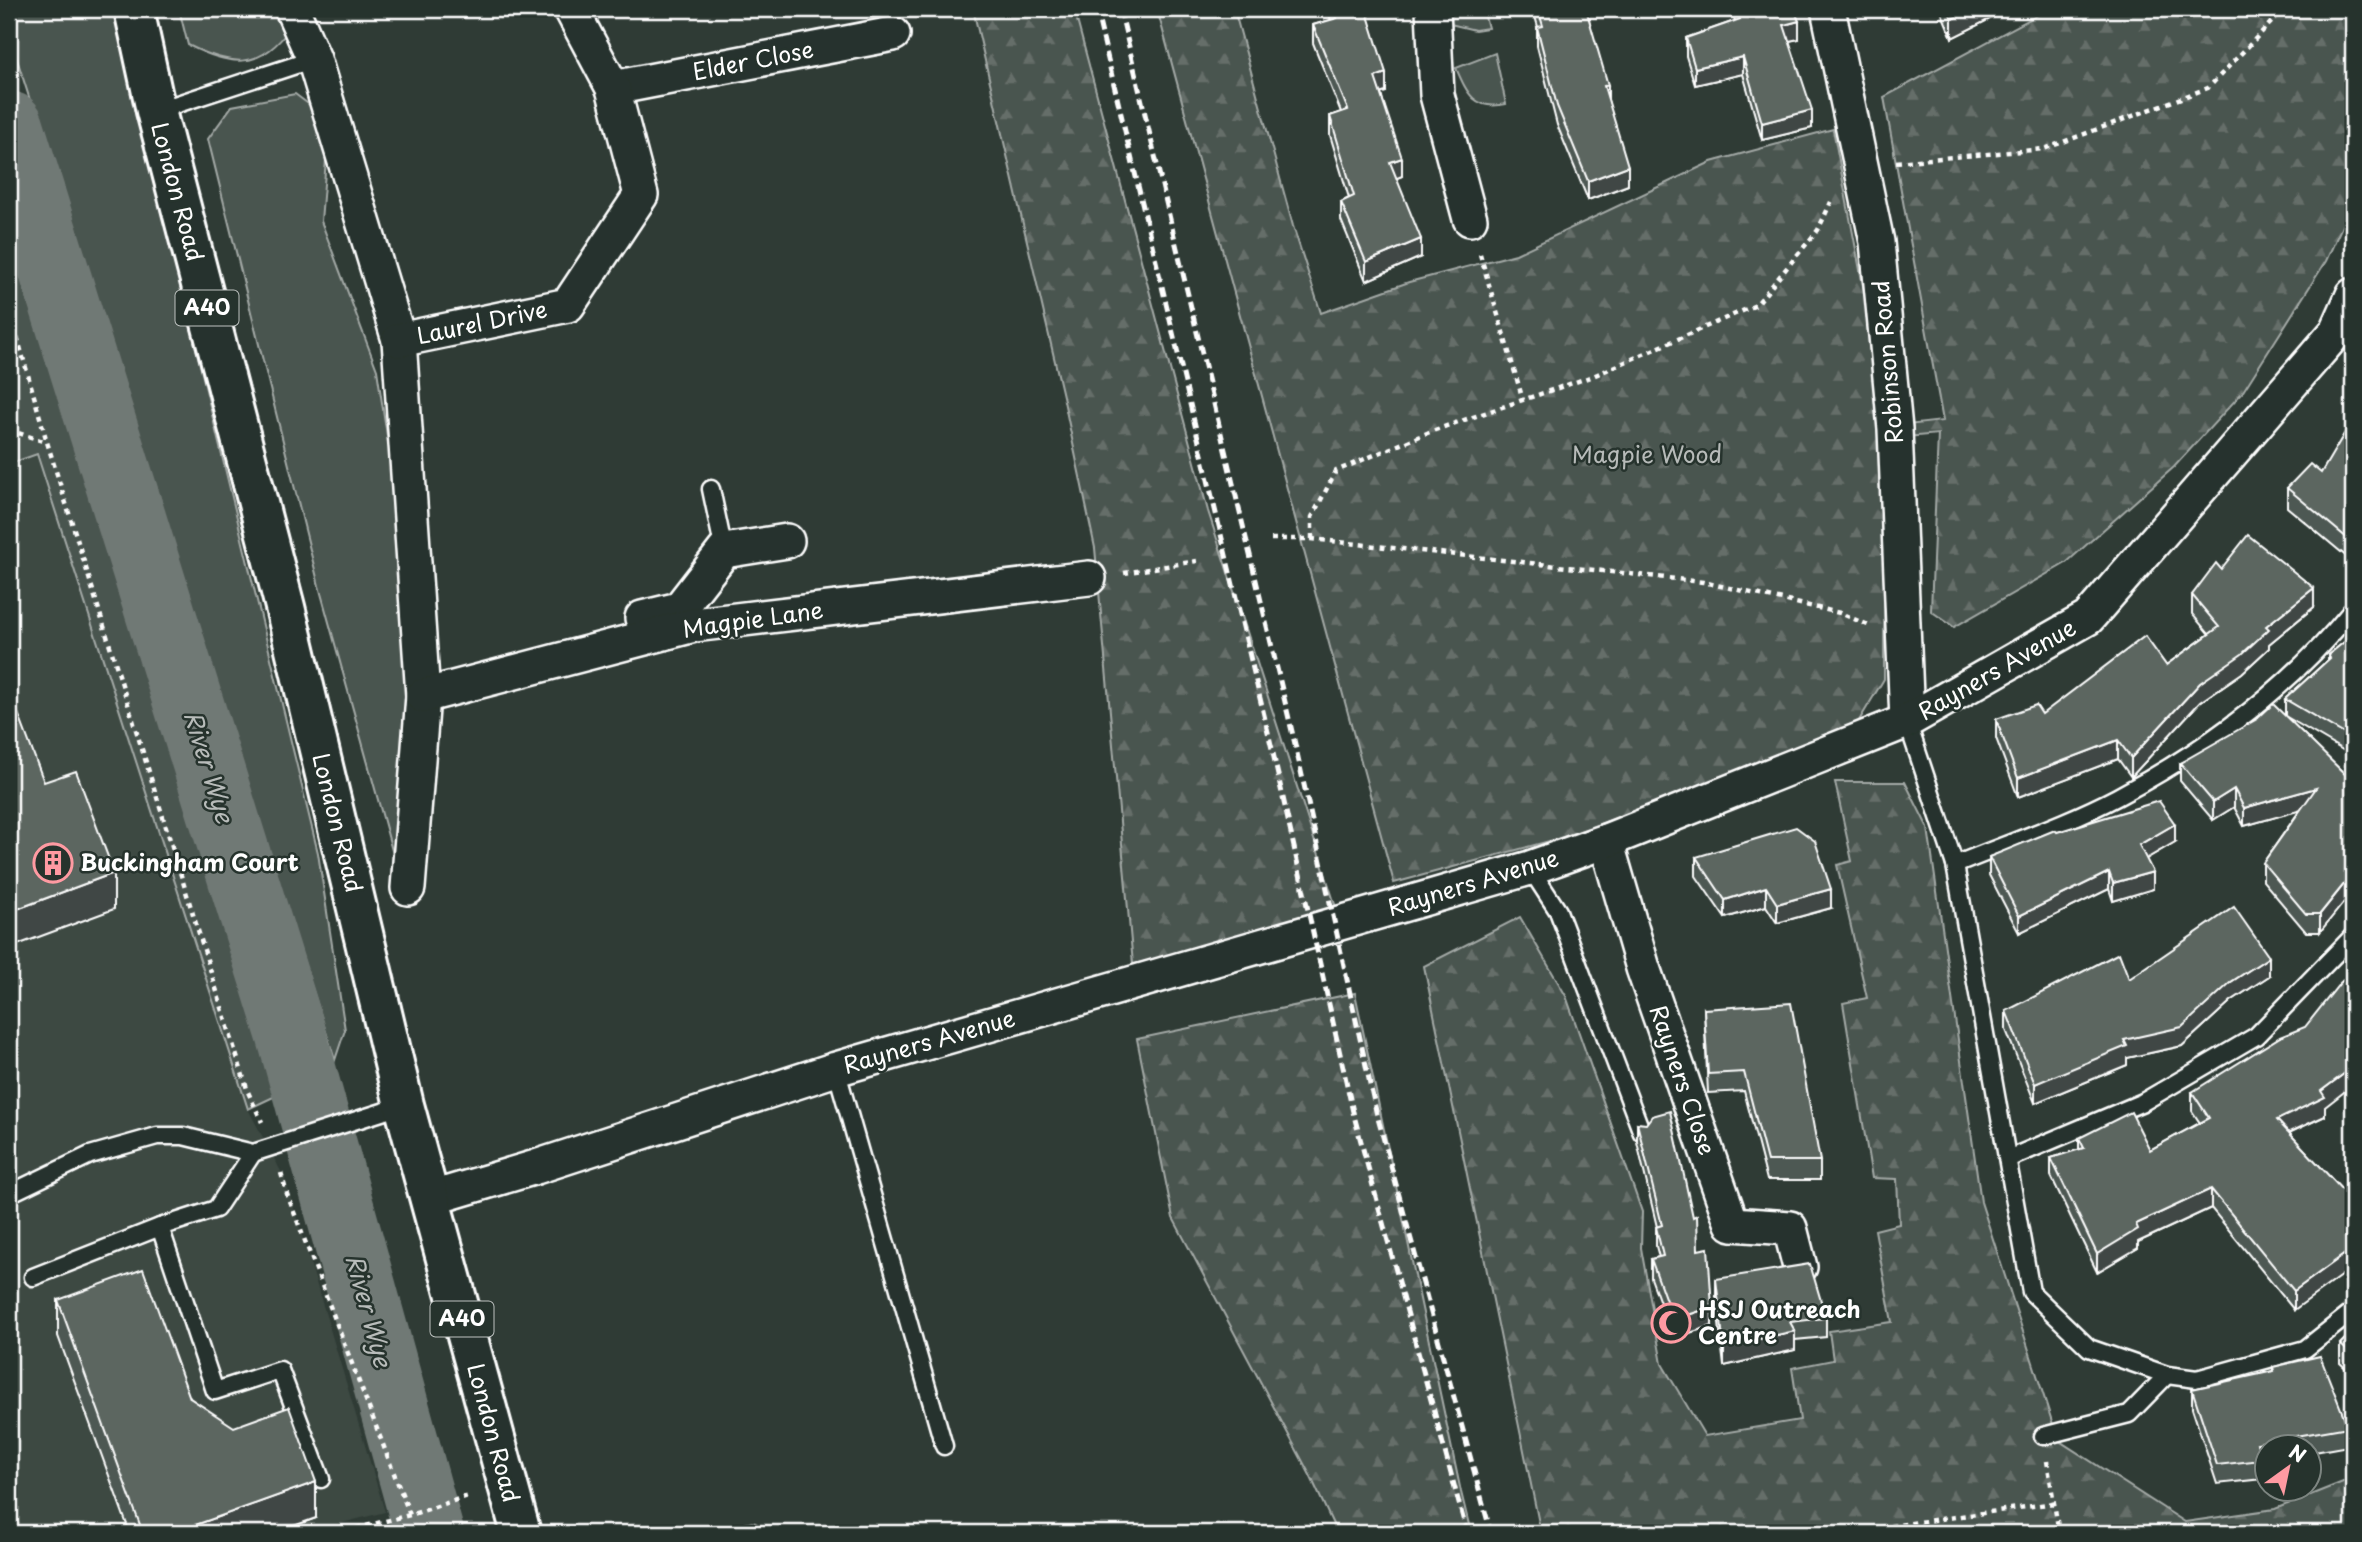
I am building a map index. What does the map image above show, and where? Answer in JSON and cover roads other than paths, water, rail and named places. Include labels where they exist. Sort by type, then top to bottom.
[{"type":"main road","name":"London Road","points":[[134,9],[156,111],[288,620],[404,1105],[521,1533]]},
{"type":"street","points":[[292,9],[314,59],[399,340],[423,685],[408,888]]},
{"type":"street","name":"Laurel Drive","points":[[399,340],[568,305],[641,195],[613,88],[571,9]]},
{"type":"street","points":[[1433,9],[1437,95],[1470,219]]},
{"type":"street","name":"Robinson Road","points":[[1828,9],[1877,242],[1895,429],[1907,721]]},
{"type":"street","name":"Elder Close","points":[[613,88],[893,34]]},
{"type":"street","name":"Rayners Avenue","points":[[429,1199],[836,1069],[1530,868],[1606,841],[1907,721],[2088,618],[2337,331],[2353,295]]},
{"type":"street","points":[[423,685],[679,609],[724,551],[787,541]]},
{"type":"street","name":"Magpie Lane","points":[[423,685],[694,625],[1089,578]]},
{"type":"street","name":"Rayners Close","points":[[1606,841],[1643,968],[1732,1224],[1790,1228],[1800,1267]]},
{"type":"lane","name":"London Road","points":[[156,111],[314,59]]},
{"type":"lane","points":[[711,489],[724,551]]},
{"type":"lane","points":[[1955,865],[2117,797],[2233,725],[2325,643],[2353,609]]},
{"type":"lane","points":[[1907,721],[1955,865],[2010,1158],[2031,1292],[2089,1348],[2167,1376],[2197,1379],[2305,1349],[2353,1311]]},
{"type":"lane","points":[[1530,868],[1558,911],[1643,1133]]},
{"type":"lane","points":[[2010,1158],[2143,1102],[2256,1036],[2353,936]]},
{"type":"lane","points":[[836,1069],[944,1446]]},
{"type":"lane","points":[[9,1194],[90,1156],[157,1136],[183,1136],[253,1153],[404,1105]]},
{"type":"lane","points":[[33,1277],[160,1227],[216,1209],[253,1153]]},
{"type":"lane","points":[[160,1227],[215,1391],[280,1370],[321,1479]]},
{"type":"lane","points":[[2043,1436],[2129,1414],[2167,1376]]},
{"type":"waterway","name":"River Wye","points":[[9,126],[291,1033],[429,1533]]},
{"type":"railway","points":[[1096,9],[1273,753],[1353,1112],[1467,1533]]},
{"type":"railway","points":[[1120,9],[1295,744],[1376,1111],[1491,1533]]},
{"type":"place","name":"Buckingham Court","points":[[53,863]]},
{"type":"place","name":"HSJ Outreach Centre","points":[[1671,1323]]},
{"type":"park label","name":"Magpie Wood","points":[[1647,455]]}]
